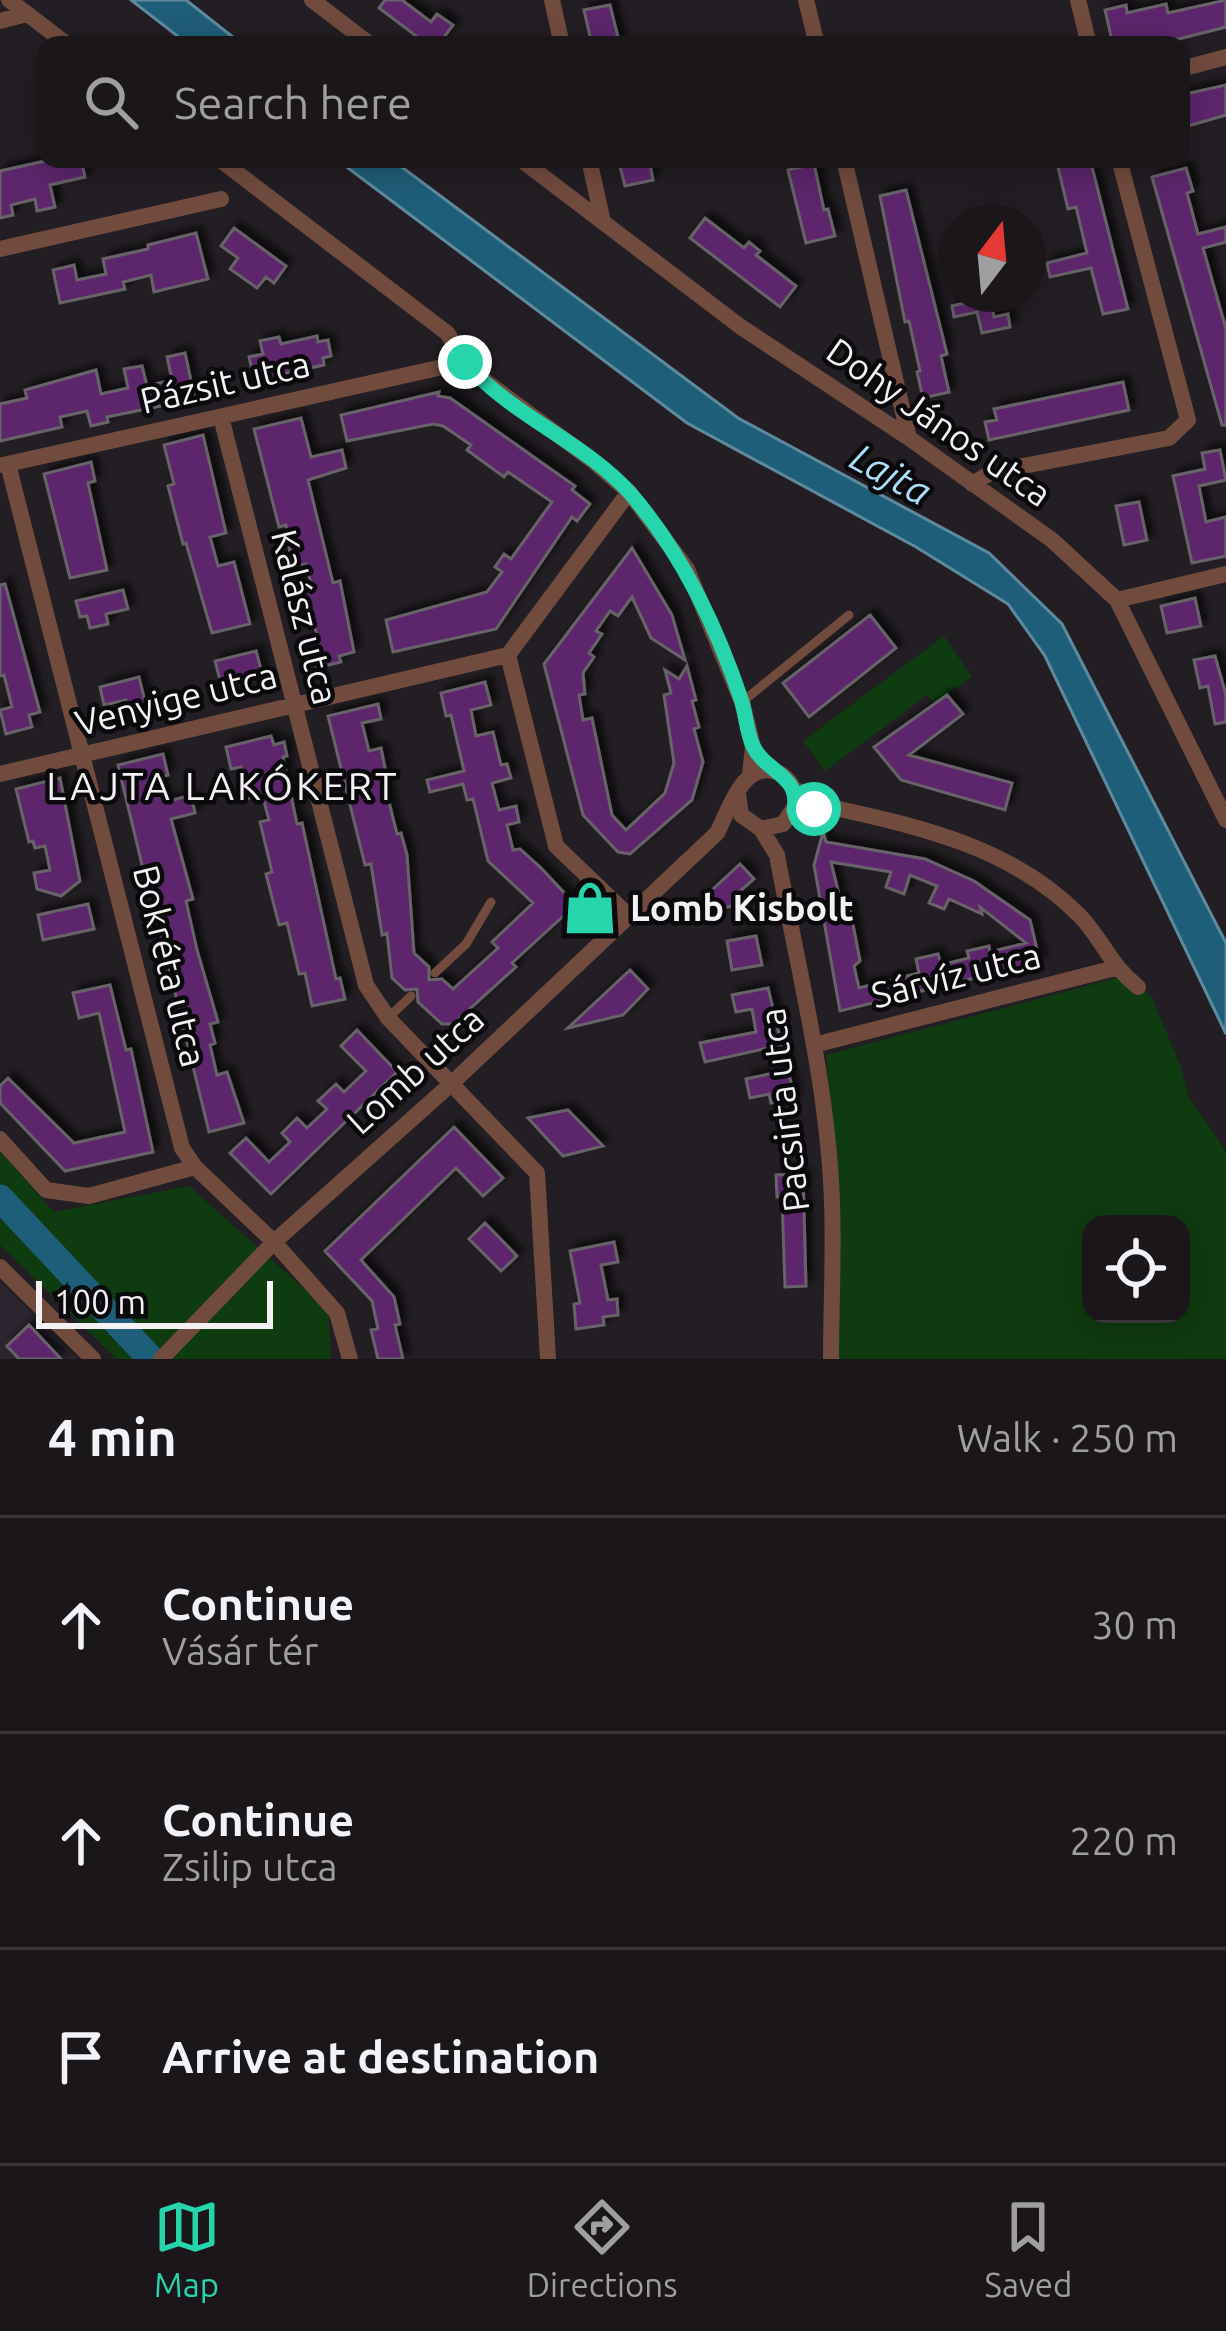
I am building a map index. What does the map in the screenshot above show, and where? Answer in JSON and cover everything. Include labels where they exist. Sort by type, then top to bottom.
[{"type":"street","points":[[9,0],[56,36]]},
{"type":"street","points":[[312,0],[359,36]]},
{"type":"street","points":[[552,0],[560,36]]},
{"type":"street","points":[[806,0],[815,36]]},
{"type":"street","points":[[1078,0],[1087,36]]},
{"type":"street","points":[[0,21],[27,14]]},
{"type":"street","points":[[1190,67],[1226,58]]},
{"type":"street","points":[[231,168],[447,333],[465,362],[629,492],[687,569],[742,702],[753,747],[750,775],[717,833]]},
{"type":"street","name":"Dohy János utca","points":[[532,168],[741,327],[1052,540],[1118,600],[1226,820]]},
{"type":"street","points":[[591,168],[603,222]]},
{"type":"street","points":[[846,168],[909,438]]},
{"type":"street","points":[[972,484],[992,472],[1169,438],[1188,420],[1121,168]]},
{"type":"street","points":[[0,249],[220,199]]},
{"type":"street","name":"Pázsit utca","points":[[4,465],[465,362]]},
{"type":"street","name":"Kalász utca","points":[[221,417],[366,985],[388,1018],[537,1174],[548,1359]]},
{"type":"street","name":"Bokréta utca","points":[[4,465],[182,1148],[195,1167],[274,1242],[338,1313],[350,1359]]},
{"type":"street","points":[[629,492],[508,655],[556,846],[629,916]]},
{"type":"street","points":[[1118,600],[1226,574]]},
{"type":"street","name":"Venyige utca","points":[[0,774],[508,655]]},
{"type":"street","points":[[753,747],[772,771]]},
{"type":"street","points":[[750,775],[772,771],[783,775],[794,789],[839,809]]},
{"type":"street","points":[[777,855],[794,789]]},
{"type":"street","points":[[738,793],[741,815],[777,855]]},
{"type":"street","points":[[717,833],[839,809]]},
{"type":"street","name":"Sárvíz utca","points":[[839,809],[965,843],[1037,877],[1084,920],[1115,968],[1138,987]]},
{"type":"street","name":"Lomb utca","points":[[165,1355],[274,1242],[451,1084],[717,833]]},
{"type":"street","name":"Pacsirta utca","points":[[777,855],[814,1045],[832,1200],[831,1359]]},
{"type":"street","name":"Sárvíz utca","points":[[814,1045],[1115,968]]},
{"type":"street","points":[[0,1139],[46,1190],[89,1196],[195,1167]]},
{"type":"street","points":[[0,1267],[93,1359]]},
{"type":"lane","points":[[742,702],[849,615]]},
{"type":"lane","points":[[435,973],[466,944],[490,902]]},
{"type":"lane","points":[[388,1018],[411,996]]},
{"type":"shaded area","points":[[0,1281],[77,1359],[0,1359]]},
{"type":"green space","points":[[944,636],[972,677],[935,703],[927,695],[825,771],[803,741]]},
{"type":"green space","points":[[1128,975],[1152,998],[1189,1098],[1226,1151],[1226,1359],[836,1359],[838,1178],[826,1055]]},
{"type":"green space","points":[[0,1151],[54,1212],[189,1186],[328,1310],[331,1359],[117,1359],[0,1245]]},
{"type":"water","points":[[131,0],[186,0],[232,36],[177,36]]},
{"type":"water","name":"Lajta","points":[[348,168],[403,168],[738,418],[989,553],[1062,624],[1226,943],[1226,1034],[1045,656],[1008,604],[916,547],[687,423]]},
{"type":"building","points":[[385,0],[402,0],[431,22],[437,14],[453,25],[445,36],[416,36],[379,8]]},
{"type":"building","points":[[1226,0],[1226,27],[1190,36],[1111,36],[1105,10],[1126,5],[1127,13],[1166,4],[1168,13]]},
{"type":"building","points":[[610,5],[618,36],[590,36],[584,10]]},
{"type":"building","points":[[1226,85],[1226,115],[1190,125],[1190,93]]},
{"type":"building","points":[[36,163],[36,168],[83,168],[85,177],[50,185],[55,207],[37,211],[35,199],[11,205],[13,215],[0,218],[0,171]]},
{"type":"building","points":[[620,168],[651,168],[653,180],[625,186]]},
{"type":"building","points":[[815,168],[835,236],[806,243],[788,170]]},
{"type":"building","points":[[1058,168],[1092,168],[1128,309],[1103,314],[1091,268],[1050,277],[1047,263],[1087,253],[1076,207],[1068,209]]},
{"type":"building","points":[[1186,168],[1198,234],[1226,227],[1226,242],[1203,248],[1226,329],[1226,425],[1222,425],[1152,177]]},
{"type":"building","points":[[906,190],[947,354],[941,356],[949,392],[923,398],[880,196]]},
{"type":"building","points":[[705,218],[744,248],[749,242],[760,251],[756,255],[796,286],[780,307],[690,238]]},
{"type":"building","points":[[234,228],[286,266],[274,283],[266,277],[257,288],[230,269],[238,258],[221,246]]},
{"type":"building","points":[[196,233],[208,279],[154,292],[151,275],[123,282],[125,289],[60,303],[53,270],[74,265],[77,280],[106,274],[103,259]]},
{"type":"building","points":[[977,312],[993,312],[994,317],[1008,314],[1010,327],[982,333]]},
{"type":"building","points":[[317,336],[318,342],[328,340],[331,356],[323,358],[324,365],[287,373],[288,378],[254,380],[249,357],[263,354],[260,341],[279,337],[281,344]]},
{"type":"building","points":[[185,353],[195,399],[107,417],[108,422],[91,426],[87,411],[60,417],[62,427],[0,441],[0,404],[27,398],[25,390],[96,370],[101,394],[128,388],[124,369],[142,366],[147,386],[172,380],[167,357]]},
{"type":"building","points":[[1123,382],[1129,410],[989,440],[985,422],[997,420],[994,409]]},
{"type":"building","points":[[439,392],[438,396],[450,398],[575,486],[572,490],[590,504],[577,521],[572,517],[496,629],[393,652],[386,620],[487,592],[502,572],[495,567],[504,554],[511,559],[552,502],[508,472],[504,477],[443,426],[347,441],[341,415]]},
{"type":"building","points":[[301,418],[311,457],[342,450],[346,468],[308,480],[333,583],[340,581],[354,652],[339,656],[341,662],[317,668],[309,638],[317,636],[310,607],[300,609],[296,592],[312,588],[306,564],[292,567],[286,525],[279,527],[254,429]]},
{"type":"building","points":[[203,435],[226,533],[210,537],[218,566],[234,562],[250,624],[212,633],[168,486],[174,484],[164,445]]},
{"type":"building","points":[[1220,450],[1226,480],[1199,486],[1206,522],[1226,517],[1226,556],[1192,563],[1173,476],[1205,469],[1202,453]]},
{"type":"building","points":[[91,462],[95,481],[88,483],[107,570],[70,578],[44,474]]},
{"type":"building","points":[[1139,502],[1147,540],[1124,545],[1116,506]]},
{"type":"building","points":[[632,548],[672,615],[685,660],[651,638],[632,597],[618,616],[610,611],[596,631],[602,634],[589,653],[594,657],[583,673],[585,694],[579,695],[583,720],[592,718],[612,815],[626,830],[665,793],[674,763],[664,695],[671,693],[665,670],[679,679],[687,666],[703,762],[692,800],[630,854],[618,852],[583,815],[544,664]]},
{"type":"building","points":[[5,584],[40,712],[29,715],[32,727],[6,734],[0,710],[12,707],[4,675],[0,676],[0,585]]},
{"type":"building","points":[[123,590],[128,609],[106,614],[108,624],[90,628],[87,616],[80,617],[76,601]]},
{"type":"building","points":[[1195,598],[1201,626],[1167,633],[1161,606]]},
{"type":"building","points":[[870,615],[896,648],[809,717],[783,683]]},
{"type":"building","points":[[256,651],[262,673],[221,684],[215,661]]},
{"type":"building","points":[[1215,656],[1226,695],[1226,722],[1215,724],[1208,686],[1200,688],[1194,660]]},
{"type":"building","points":[[139,677],[146,706],[128,711],[126,700],[104,705],[100,687]]},
{"type":"building","points":[[485,682],[491,705],[471,710],[476,736],[493,732],[501,765],[507,764],[511,778],[492,783],[499,810],[516,806],[519,822],[507,825],[513,850],[520,849],[541,868],[570,899],[571,909],[453,1024],[442,1024],[418,1002],[417,989],[405,990],[392,978],[371,864],[365,865],[328,716],[378,704],[381,719],[362,723],[369,751],[381,748],[386,773],[382,774],[407,855],[414,953],[429,967],[429,980],[442,979],[453,989],[498,948],[492,942],[533,903],[488,861],[473,799],[467,800],[463,784],[430,792],[427,780],[464,771],[441,693]]},
{"type":"building","points":[[947,695],[963,714],[909,755],[1012,783],[1005,810],[901,780],[874,747]]},
{"type":"building","points":[[271,736],[274,745],[284,742],[297,824],[302,823],[336,979],[340,978],[345,999],[312,1006],[287,923],[279,925],[266,874],[272,872],[260,822],[269,820],[262,794],[249,798],[241,767],[231,769],[226,747]]},
{"type":"building","points":[[163,754],[168,775],[159,777],[166,802],[191,795],[195,813],[171,819],[193,899],[186,901],[197,950],[218,1022],[210,1024],[217,1075],[227,1072],[244,1123],[209,1132],[160,931],[164,930],[149,872],[144,873],[118,765]]},
{"type":"building","points":[[60,778],[80,881],[61,896],[37,889],[34,873],[50,870],[45,846],[35,848],[29,842],[16,789]]},
{"type":"building","points":[[823,832],[826,842],[925,859],[974,881],[1030,920],[1040,962],[840,1011],[814,865]],"holes":[[[831,862],[891,872],[886,887],[904,894],[910,875],[937,886],[929,903],[944,909],[949,899],[982,914],[980,907],[1026,943],[990,952],[989,946],[967,951],[969,958],[941,965],[938,954],[916,959],[919,973],[859,988],[854,966],[860,961],[850,909],[843,911]]]},
{"type":"building","points":[[740,864],[754,879],[739,892],[742,904],[684,916]]},
{"type":"building","points":[[88,904],[94,929],[43,940],[38,915]]},
{"type":"building","points":[[756,936],[762,965],[732,970],[727,941]]},
{"type":"building","points":[[630,970],[648,989],[623,1015],[568,1028]]},
{"type":"building","points":[[110,985],[126,1050],[131,1049],[153,1152],[65,1171],[0,1103],[0,1086],[8,1078],[74,1143],[125,1132],[99,1013],[79,1018],[73,993]]},
{"type":"building","points":[[768,988],[795,1099],[771,1103],[769,1094],[750,1098],[746,1079],[774,1073],[768,1048],[705,1062],[700,1043],[756,1032],[752,1009],[736,1012],[732,995]]},
{"type":"building","points":[[357,1030],[397,1072],[271,1194],[230,1153],[246,1138],[269,1162],[290,1142],[282,1133],[297,1118],[307,1128],[327,1109],[318,1101],[336,1084],[344,1092],[366,1071],[341,1046]]},
{"type":"building","points":[[568,1110],[603,1146],[563,1156],[528,1118]]},
{"type":"building","points":[[454,1127],[503,1178],[483,1196],[456,1168],[361,1260],[394,1297],[400,1324],[395,1325],[403,1359],[378,1359],[371,1330],[378,1329],[372,1301],[325,1251]]},
{"type":"building","points":[[803,1174],[806,1286],[785,1287],[782,1197],[777,1197],[776,1175]]},
{"type":"building","points":[[485,1223],[517,1256],[501,1271],[469,1239]]},
{"type":"building","points":[[614,1242],[618,1262],[601,1265],[608,1300],[617,1299],[618,1315],[603,1317],[604,1325],[576,1329],[574,1304],[580,1303],[570,1251]]},
{"type":"building","points":[[29,1325],[61,1359],[19,1359],[7,1346]]},
{"type":"waterway","points":[[0,1198],[151,1359]]},
{"type":"place","name":"Lomb Kisbolt","points":[[590,908]]},
{"type":"district","name":"LAJTA LAKÓKERT","points":[[223,786]]},
{"type":"route","points":[[465,362],[474,374],[629,492],[687,569],[742,702],[753,747],[772,771],[791,783],[796,794],[794,810],[814,809]]}]
